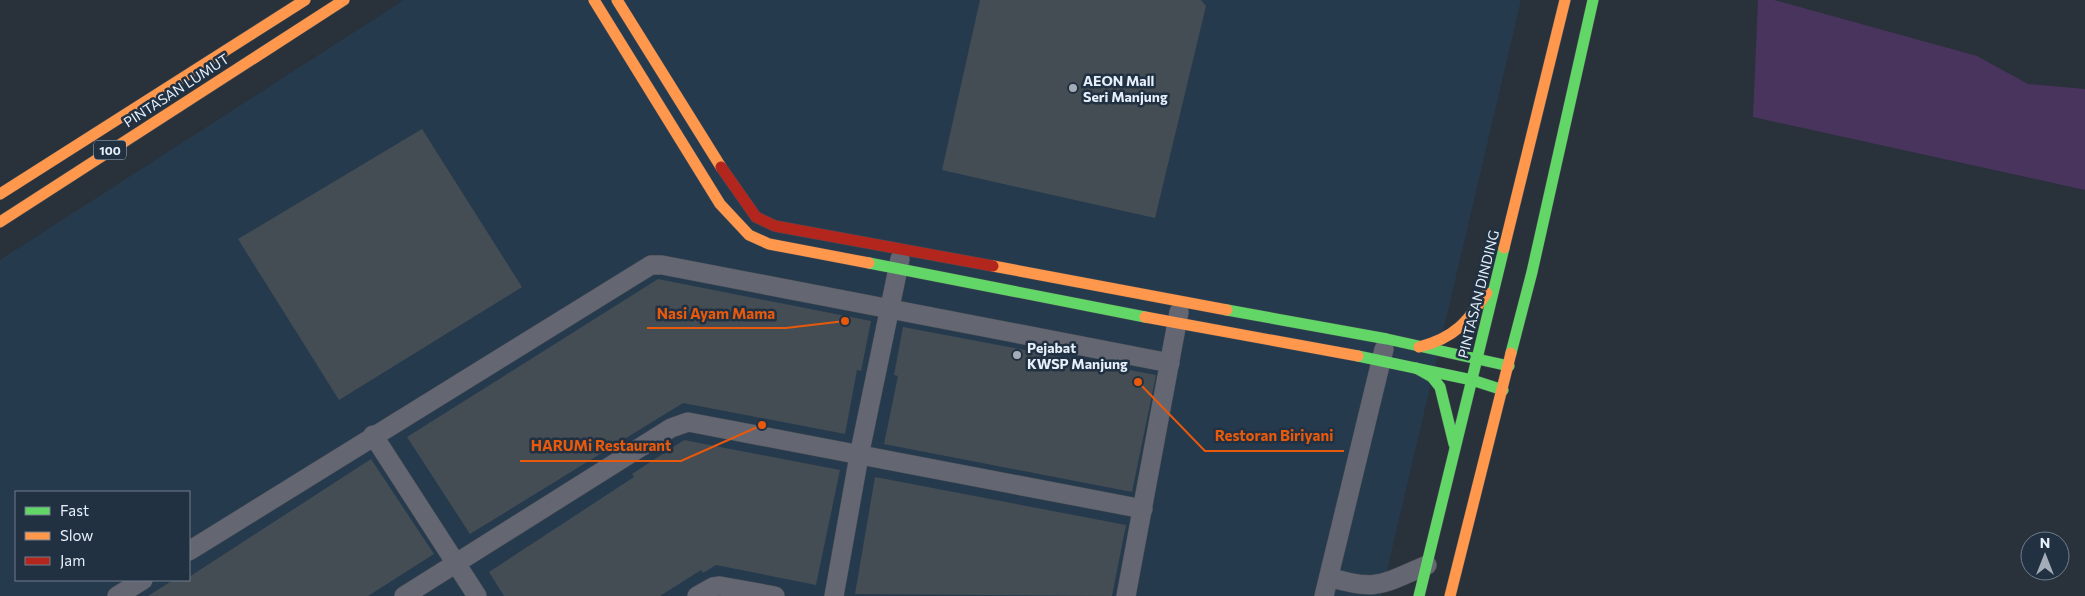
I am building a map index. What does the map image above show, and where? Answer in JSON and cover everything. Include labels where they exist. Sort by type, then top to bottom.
[{"type":"main road","name":"PINTASAN LUMUT","points":[[0,194],[305,0]]},
{"type":"main road","name":"PINTASAN LUMUT","points":[[0,222],[344,0]]},
{"type":"main road","points":[[594,0],[720,204],[749,236],[769,244],[898,270],[1413,366],[1472,380],[1502,390]]},
{"type":"main road","points":[[617,0],[741,198],[756,217],[775,226],[1386,339],[1509,366]]},
{"type":"main road","name":"PINTASAN DINDING","points":[[1419,596],[1565,0]]},
{"type":"main road","points":[[1450,596],[1509,366],[1593,0]]},
{"type":"main road","points":[[1419,347],[1449,338],[1466,323],[1496,282]]},
{"type":"main road","points":[[1413,366],[1432,377],[1440,387],[1455,450]]},
{"type":"street","points":[[834,596],[859,456],[902,251]]},
{"type":"street","points":[[190,550],[373,435],[651,265],[662,265],[1170,363]]},
{"type":"street","points":[[1126,596],[1181,302]]},
{"type":"street","points":[[1324,596],[1386,339]]},
{"type":"street","points":[[404,596],[680,423],[688,422],[1143,509]]},
{"type":"street","points":[[373,435],[477,596]]},
{"type":"street","points":[[1329,577],[1370,587],[1382,584],[1427,565]]},
{"type":"street","points":[[117,596],[141,581]]},
{"type":"street","points":[[697,596],[713,586],[720,586],[775,596]]},
{"type":"shaded area","points":[[404,0],[1521,0],[1381,596],[0,596],[0,260]]},
{"type":"shaded area","points":[[1758,0],[1774,0],[1977,56],[2028,84],[2085,89],[2085,190],[1753,117]]},
{"type":"building","name":"AEON Mall Seri Manjung","points":[[980,0],[1201,0],[1206,6],[1155,218],[942,170]]},
{"type":"building","points":[[422,129],[522,287],[339,400],[238,239]]},
{"type":"building","points":[[658,279],[871,321],[861,371],[857,370],[845,434],[683,403],[470,534],[407,437]]},
{"type":"building","points":[[903,327],[1156,375],[1132,492],[884,444],[898,376],[894,375]]},
{"type":"building","points":[[684,440],[840,470],[816,585],[716,565],[703,573],[701,570],[660,596],[504,596],[489,572],[634,477],[632,474]]},
{"type":"building","points":[[371,459],[434,554],[368,596],[148,596],[171,581],[190,581],[190,576]]},
{"type":"building","points":[[875,477],[1126,525],[1112,596],[855,594]]},
{"type":"traffic: fast","points":[[1511,353],[1532,272],[1593,0]]},
{"type":"traffic: fast","points":[[1419,596],[1504,248]]},
{"type":"traffic: fast","points":[[869,263],[1145,317]]},
{"type":"traffic: fast","points":[[1227,310],[1387,339],[1509,366]]},
{"type":"traffic: fast","points":[[1358,356],[1472,380],[1503,390]]},
{"type":"traffic: fast","points":[[1416,368],[1432,377],[1440,387],[1454,444]]},
{"type":"traffic: slow","points":[[0,194],[305,0]]},
{"type":"traffic: slow","points":[[0,222],[344,0]]},
{"type":"traffic: slow","points":[[594,0],[720,204],[749,235],[769,244],[869,263]]},
{"type":"traffic: slow","points":[[617,0],[721,167]]},
{"type":"traffic: slow","points":[[1504,248],[1565,0]]},
{"type":"traffic: slow","points":[[993,266],[1227,310]]},
{"type":"traffic: slow","points":[[1419,347],[1442,339],[1459,328],[1487,293]]},
{"type":"traffic: slow","points":[[1145,317],[1358,356]]},
{"type":"traffic: slow","points":[[1450,596],[1511,353]]},
{"type":"traffic: jam","points":[[721,167],[756,217],[775,226],[993,266]]},
{"type":"place","name":"AEON Mall Seri Manjung","points":[[1073,88]]},
{"type":"place","name":"Nasi Ayam Mama","points":[[845,321]]},
{"type":"place","name":"Pejabat KWSP Manjung","points":[[1017,355]]},
{"type":"place","name":"Restoran Biriyani","points":[[1138,382]]},
{"type":"place","name":"HARUMi Restaurant","points":[[762,425]]}]
